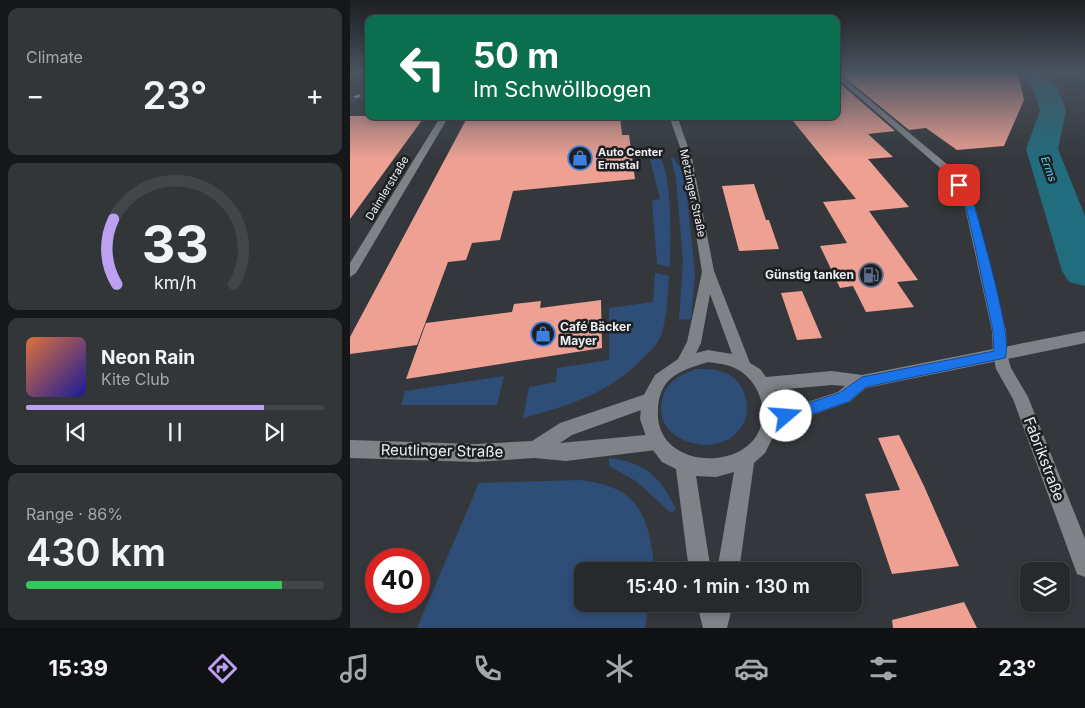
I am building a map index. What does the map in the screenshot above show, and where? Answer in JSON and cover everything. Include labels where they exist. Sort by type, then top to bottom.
[{"type":"street","name":"Fabrikstraße","points":[[869,101],[951,172],[968,198],[999,331],[1000,354],[1004,369],[1020,397],[1085,566]]},
{"type":"street","name":"Daimlerstraße","points":[[350,273],[442,120]]},
{"type":"street","name":"Metzinger Straße","points":[[674,120],[688,158],[708,271],[743,364]]},
{"type":"street","name":"Metzinger Straße","points":[[649,400],[658,382],[684,361],[694,343],[708,271]]},
{"type":"street","points":[[765,384],[832,378],[862,382],[1082,338]]},
{"type":"street","name":"Metzinger Straße","points":[[684,361],[700,357],[718,356],[743,364],[765,384],[773,406],[772,421]]},
{"type":"street","points":[[649,400],[648,421],[656,442],[669,455],[685,464],[700,468],[716,468],[745,459],[763,442],[772,421],[843,398],[862,382]]},
{"type":"street","name":"Reutlinger Straße","points":[[534,449],[566,429],[649,400]]},
{"type":"street","name":"Reutlinger Straße","points":[[350,449],[476,453],[534,449],[566,452],[656,442]]},
{"type":"street","points":[[729,562],[745,459]]},
{"type":"street","points":[[685,464],[699,562]]},
{"type":"street","points":[[710,612],[715,628],[720,612]]},
{"type":"shaded area","points":[[673,157],[682,170],[686,187],[695,274],[691,319],[679,320],[683,261],[676,178],[671,158]]},
{"type":"shaded area","points":[[650,159],[661,159],[665,169],[670,212],[670,267],[657,264],[652,200],[660,199]]},
{"type":"shaded area","points":[[655,273],[669,276],[664,326],[661,337],[652,349],[631,370],[603,389],[573,403],[523,418],[529,387],[556,382],[557,368],[609,360],[609,308],[653,302]]},
{"type":"shaded area","points":[[696,369],[708,369],[726,373],[738,383],[745,396],[747,411],[742,426],[727,440],[717,444],[696,444],[686,441],[669,430],[663,419],[661,407],[666,389],[682,375]]},
{"type":"shaded area","points":[[504,376],[497,405],[401,405],[405,391]]},
{"type":"shaded area","points":[[609,458],[633,463],[650,473],[664,488],[676,509],[671,513],[636,481],[609,466]]},
{"type":"shaded area","points":[[579,480],[614,488],[626,495],[636,504],[643,516],[648,530],[654,562],[574,562],[574,612],[648,612],[645,628],[417,628],[423,613],[430,613],[430,598],[479,483]]},
{"type":"building","points":[[840,101],[861,101],[895,131],[868,134],[893,157],[868,159],[909,207],[869,211],[918,280],[897,282],[914,307],[866,312],[853,286],[840,288],[820,246],[847,243],[823,202],[856,199],[792,120],[840,120]]},
{"type":"building","points":[[874,101],[1023,101],[1004,146],[957,150],[926,128],[909,130]]},
{"type":"building","points":[[350,116],[365,116],[365,120],[422,120],[350,219]]},
{"type":"building","points":[[466,120],[620,120],[622,135],[629,135],[635,179],[513,191],[500,240],[472,243],[466,260],[448,262],[417,345],[350,354],[350,337]]},
{"type":"building","points":[[754,184],[766,220],[769,220],[779,249],[739,251],[722,186]]},
{"type":"building","points":[[802,291],[822,338],[797,340],[781,293]]},
{"type":"building","points":[[601,300],[602,348],[406,379],[426,323],[512,312],[514,304],[541,301],[540,308]]},
{"type":"building","points":[[899,435],[959,566],[892,574],[865,494],[900,490],[878,438]]},
{"type":"building","points":[[964,602],[977,628],[893,628],[892,620]]},
{"type":"waterway","name":"Erms","points":[[1050,101],[1053,111],[1042,149],[1085,271]]},
{"type":"place","name":"Auto Center Ermstal","points":[[580,158]]},
{"type":"place","name":"Günstig tanken","points":[[871,275]]},
{"type":"place","name":"Café Bäcker Mayer","points":[[543,334]]},
{"type":"route","points":[[786,416],[843,398],[862,382],[1000,354],[999,331],[979,242],[968,198],[959,185]]}]
